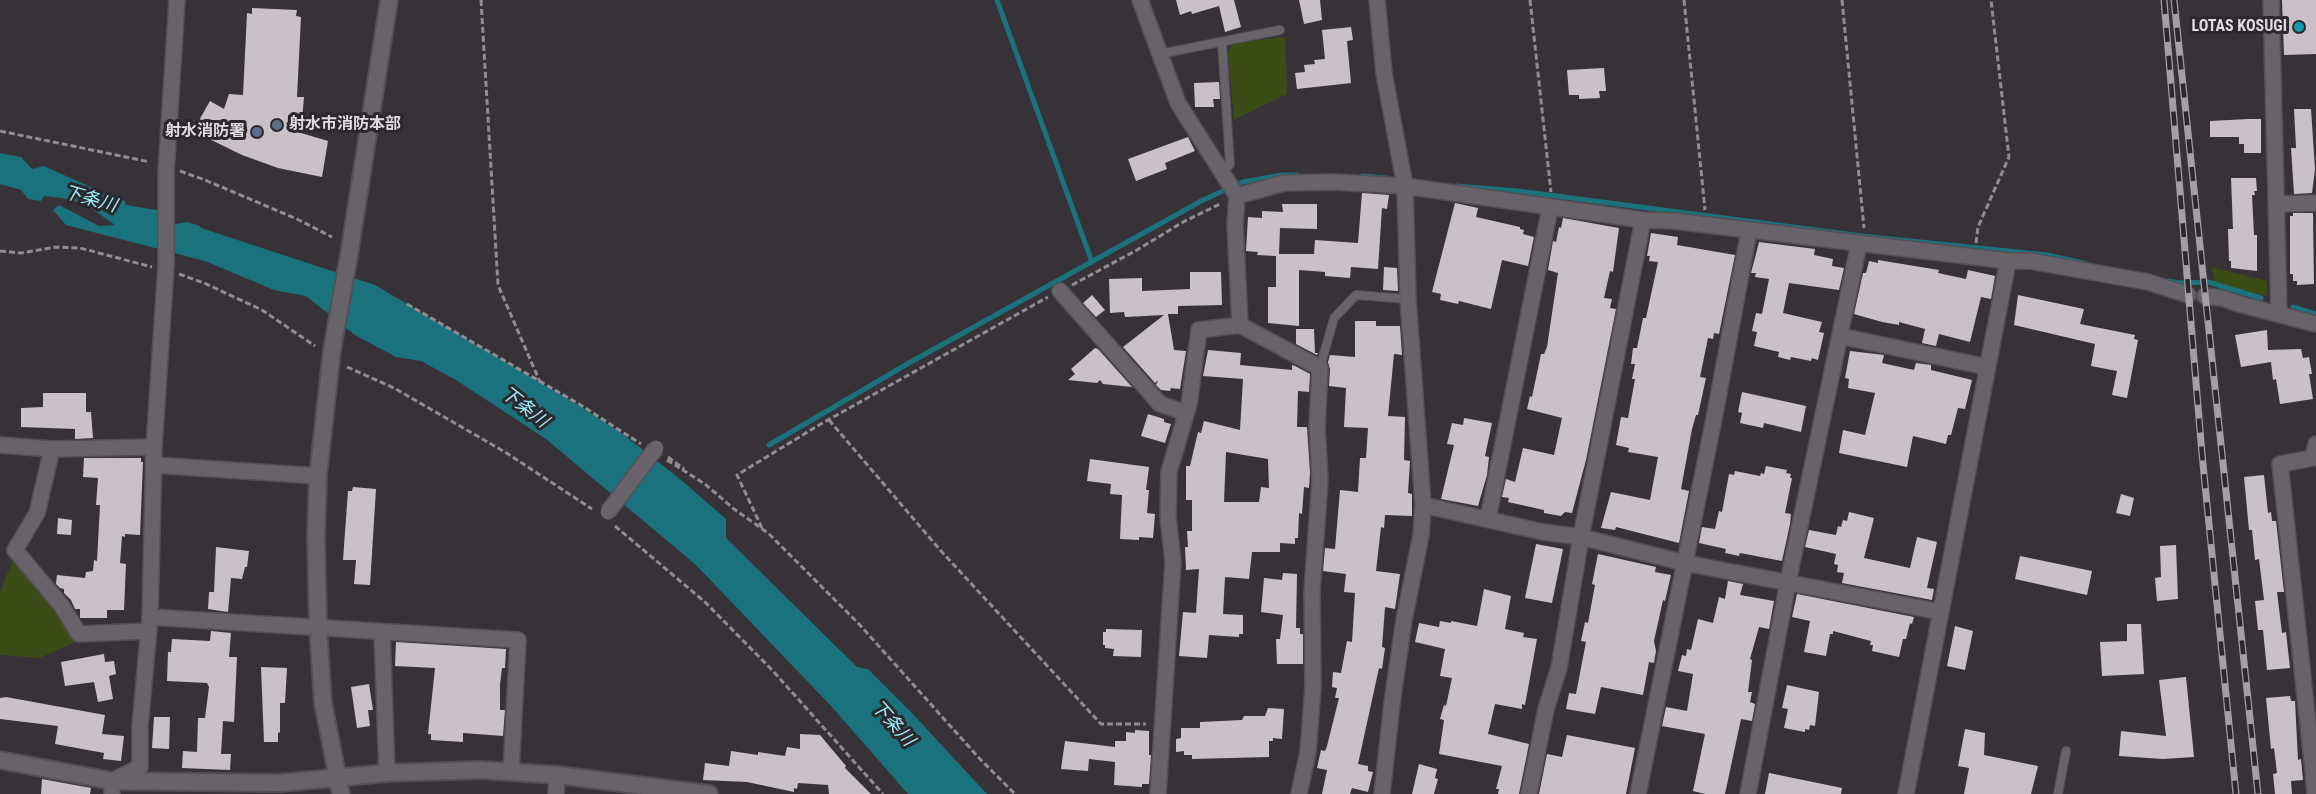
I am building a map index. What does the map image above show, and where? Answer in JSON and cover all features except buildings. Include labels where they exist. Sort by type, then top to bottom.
[{"type":"street","points":[[112,787],[140,767],[140,726],[149,624],[154,447],[166,266],[166,173],[177,0]]},
{"type":"street","points":[[339,786],[323,703],[316,537],[318,476],[331,356],[350,255],[388,0]]},
{"type":"street","points":[[1140,0],[1178,103],[1237,196],[1235,224],[1240,324]]},
{"type":"street","points":[[1377,0],[1384,73],[1406,186],[1408,299],[1423,506],[1421,535],[1404,620],[1392,703],[1382,794]]},
{"type":"street","points":[[2271,0],[2279,314]]},
{"type":"street","points":[[1237,196],[1284,183],[1334,182],[1406,186],[1643,220],[1674,221],[2008,261],[2030,261],[2148,282],[2188,295]]},
{"type":"street","points":[[2277,204],[2316,203]]},
{"type":"street","points":[[1488,519],[1552,208]]},
{"type":"street","points":[[1528,794],[1546,709],[1559,668],[1581,537],[1643,220]]},
{"type":"street","points":[[1638,794],[1749,231]]},
{"type":"street","points":[[1748,794],[1788,582],[1859,244]]},
{"type":"street","points":[[1906,794],[2008,261]]},
{"type":"street","points":[[1060,291],[1160,404],[1186,413]]},
{"type":"street","points":[[2205,296],[2222,297],[2239,304],[2316,324]]},
{"type":"street","points":[[1158,794],[1173,562],[1168,516],[1169,472],[1186,413],[1199,330],[1240,324],[1320,368],[1317,426],[1320,480],[1312,591],[1313,687],[1308,752],[1299,794]]},
{"type":"street","points":[[1840,336],[1988,367]]},
{"type":"street","points":[[2315,794],[2280,464],[2313,459],[2316,444]]},
{"type":"street","points":[[0,445],[52,449],[154,447]]},
{"type":"street","points":[[52,449],[37,513],[15,550],[61,605],[79,634],[149,624],[318,627],[518,640],[511,772]]},
{"type":"street","points":[[606,514],[655,451]]},
{"type":"street","points":[[154,465],[318,476]]},
{"type":"street","points":[[1423,506],[1543,532],[1581,537],[1685,564],[1941,612]]},
{"type":"street","points":[[382,632],[387,773]]},
{"type":"street","points":[[0,760],[112,787],[224,783],[339,786],[387,773],[481,770],[557,775],[709,794]]},
{"type":"street","points":[[556,794],[557,775]]},
{"type":"lane","points":[[1160,54],[1280,30]]},
{"type":"lane","points":[[1220,171],[1230,165],[1222,42]]},
{"type":"lane","points":[[1320,368],[1334,318],[1356,295],[1408,299]]},
{"type":"lane","points":[[2188,295],[2205,296]]},
{"type":"lane","points":[[2058,794],[2066,751]]},
{"type":"path","points":[[481,0],[498,285],[540,381]]},
{"type":"path","points":[[1530,0],[1552,208]]},
{"type":"path","points":[[1683,0],[1705,201],[1705,226]]},
{"type":"path","points":[[1842,0],[1865,225],[1859,244]]},
{"type":"path","points":[[1974,256],[1978,227],[2008,157],[1992,0]]},
{"type":"path","points":[[763,529],[737,475],[829,420],[1060,291],[1097,273],[1203,211],[1237,196]]},
{"type":"path","points":[[407,304],[655,451],[763,529],[859,624],[979,758],[1015,794]]},
{"type":"path","points":[[331,356],[394,388],[606,514],[705,602],[773,671],[883,794]]},
{"type":"path","points":[[829,420],[941,551],[1101,724],[1162,723]]},
{"type":"path","points":[[655,451],[702,483]]},
{"type":"green space","points":[[1285,37],[1287,94],[1234,120],[1228,53],[1233,43]]},
{"type":"green space","points":[[2212,267],[2267,281],[2267,296],[2215,283]]},
{"type":"green space","points":[[14,557],[79,640],[40,658],[0,655],[0,592]]},
{"type":"water","name":"下条川","points":[[0,153],[21,157],[32,169],[44,166],[106,194],[122,196],[126,205],[163,211],[175,224],[187,222],[197,225],[375,285],[620,432],[726,519],[726,538],[857,667],[868,669],[987,794],[908,794],[832,707],[696,565],[546,439],[456,380],[421,361],[396,357],[355,335],[306,296],[274,290],[205,261],[66,225],[53,210],[59,205],[99,226],[115,225],[85,204],[44,196],[41,201],[28,199],[21,190],[0,184]]},
{"type":"waterway","points":[[997,0],[1092,262]]},
{"type":"waterway","points":[[769,445],[909,363],[1203,200],[1243,182],[1282,175],[1297,175]]},
{"type":"waterway","points":[[1363,176],[1387,178]]},
{"type":"waterway","points":[[1456,186],[1518,191],[1862,236],[2047,255],[2087,264]]},
{"type":"waterway","points":[[2169,281],[2208,282],[2261,298]]},
{"type":"waterway","points":[[2293,307],[2316,314]]},
{"type":"railway","points":[[2164,0],[2202,454],[2236,794]]},
{"type":"railway","points":[[2174,0],[2258,794]]},
{"type":"place","name":"LOTAS KOSUGI","points":[[2299,27]]},
{"type":"place","name":"射水市消防本部","points":[[277,125]]},
{"type":"place","name":"射水消防署","points":[[257,132]]}]
